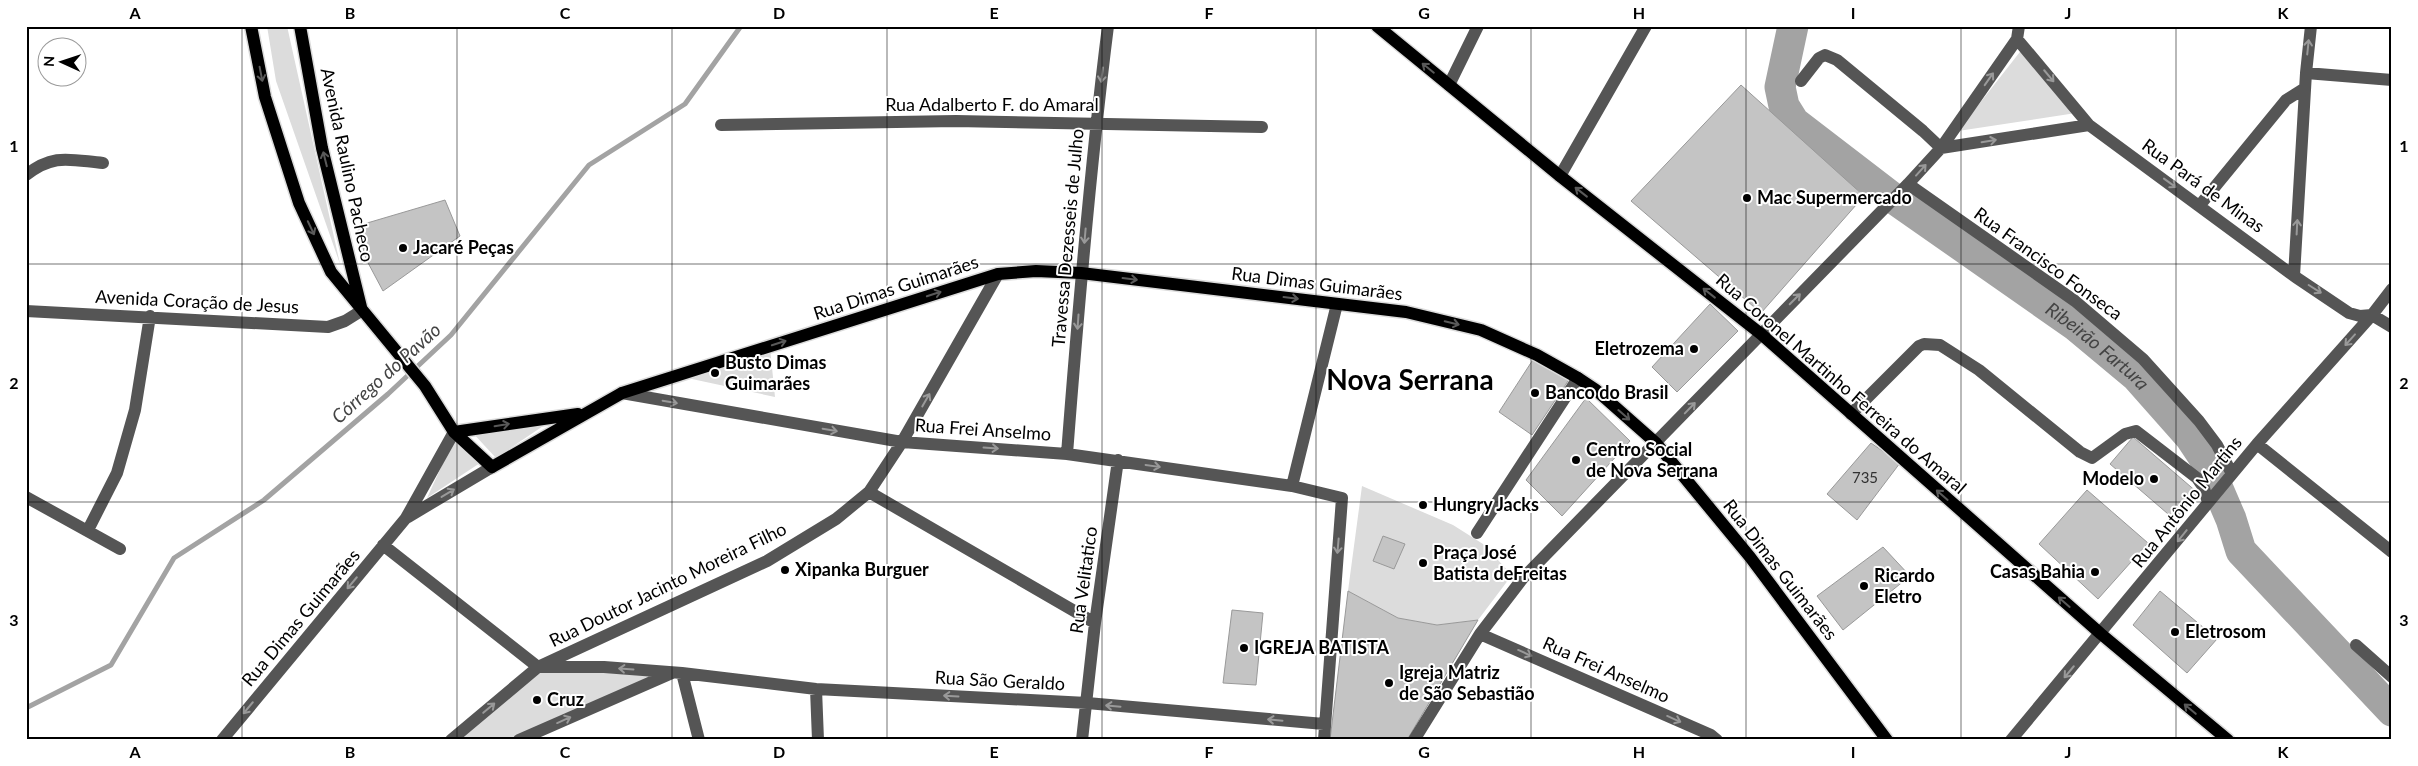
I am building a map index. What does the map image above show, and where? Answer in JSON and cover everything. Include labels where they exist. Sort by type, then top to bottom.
[{"type":"main road","name":"Avenida Raulino Pacheco","points":[[252,26],[265,97],[299,203],[331,272],[361,311],[425,386],[454,432],[492,466]]},
{"type":"main road","name":"Avenida Raulino Pacheco","points":[[300,26],[322,148],[361,311]]},
{"type":"main road","name":"Rua Coronel Martinho Ferreira do Amaral","points":[[1377,26],[1560,176],[1761,334],[2101,634],[2228,740]]},
{"type":"main road","name":"Rua Dimas Guimarães","points":[[492,466],[585,412],[622,393],[998,274],[1036,270],[1081,273],[1406,312],[1481,330],[1537,355],[1596,390],[1656,443],[1750,557],[1888,740]]},
{"type":"main road","name":"Rua Dimas Guimarães","points":[[454,432],[585,412]]},
{"type":"street","name":"Travessa Dezesseis de Julho","points":[[1067,454],[1081,273],[1108,26]]},
{"type":"street","points":[[1449,85],[1478,26]]},
{"type":"street","points":[[1560,176],[1646,26]]},
{"type":"street","points":[[2294,276],[2306,73],[2311,26]]},
{"type":"street","points":[[1414,740],[1480,634],[1523,578],[1905,188],[1941,148],[2018,33]]},
{"type":"street","name":"Rua Pará de Minas","points":[[2018,33],[2089,125],[2294,276],[2349,313],[2360,316],[2372,315],[2392,327]]},
{"type":"street","points":[[1801,81],[1819,58],[1825,55],[1837,60],[1923,130],[1941,148]]},
{"type":"street","points":[[2306,73],[2392,80]]},
{"type":"street","points":[[2200,205],[2286,100],[2305,88]]},
{"type":"street","name":"Rua Adalberto F. do Amaral","points":[[721,124],[956,121],[1096,122],[1262,127]]},
{"type":"street","points":[[1941,148],[2089,125]]},
{"type":"street","points":[[26,175],[41,163],[49,161],[103,163]]},
{"type":"street","name":"Rua Francisco Fonseca","points":[[1905,188],[2075,301],[2143,359],[2218,445],[2232,475]]},
{"type":"street","name":"Rua Doutor Jacinto Moreira Filho","points":[[451,740],[538,667],[766,561],[836,519],[868,492],[902,442],[998,274]]},
{"type":"street","name":"Rua Antônio Martins","points":[[2011,740],[2101,634],[2256,444],[2372,315],[2392,289]]},
{"type":"street","points":[[1292,486],[1338,304]]},
{"type":"street","name":"Avenida Coração de Jesus","points":[[26,311],[150,316],[328,327],[345,321],[361,311]]},
{"type":"street","points":[[88,530],[117,474],[135,410],[150,316]]},
{"type":"street","points":[[1851,414],[1919,346],[1924,344],[1940,345],[1979,370],[2080,452],[2092,458],[2124,434],[2136,431],[2197,478],[2210,501]]},
{"type":"street","points":[[1477,533],[1578,378]]},
{"type":"street","name":"Rua Frei Anselmo","points":[[622,393],[902,442],[1067,454],[1118,460],[1292,486],[1342,498],[1324,724]]},
{"type":"street","name":"Rua Dimas Guimarães","points":[[222,740],[406,518],[454,432]]},
{"type":"street","points":[[2256,444],[2392,552]]},
{"type":"street","name":"Rua Velitatico","points":[[1082,740],[1095,623],[1118,460]]},
{"type":"street","name":"Rua Dimas Guimarães","points":[[406,518],[492,466]]},
{"type":"street","points":[[868,492],[1095,623]]},
{"type":"street","points":[[26,497],[120,548]]},
{"type":"street","points":[[383,545],[538,667]]},
{"type":"street","name":"Rua Frei Anselmo","points":[[1480,634],[1710,735],[1716,740]]},
{"type":"street","points":[[2356,645],[2392,677]]},
{"type":"street","name":"Rua São Geraldo","points":[[538,667],[604,667],[678,673],[816,689],[1087,704],[1324,724]]},
{"type":"street","points":[[520,740],[678,673],[699,740]]},
{"type":"street","points":[[816,689],[818,740]]},
{"type":"street","points":[[1324,724],[1324,740]]},
{"type":"shaded area","points":[[267,26],[287,26],[340,264],[276,81]]},
{"type":"shaded area","points":[[2023,48],[2076,113],[1958,131]]},
{"type":"shaded area","points":[[770,348],[775,397],[678,376]]},
{"type":"shaded area","points":[[549,422],[496,458],[471,431]]},
{"type":"shaded area","points":[[455,437],[480,463],[427,498]]},
{"type":"shaded area","name":"Praça José Batista deFreitas","points":[[1362,486],[1453,525],[1483,544],[1512,575],[1478,620],[1437,625],[1398,618],[1348,591]]},
{"type":"shaded area","points":[[541,667],[668,673],[517,740],[453,740]]},
{"type":"building","name":"Mac Supermercado","points":[[1741,85],[1864,196],[1761,313],[1631,201]]},
{"type":"building","name":"Jacaré Peças","points":[[445,200],[460,236],[383,291],[366,259],[357,226]]},
{"type":"building","name":"Eletrozema","points":[[1710,304],[1738,331],[1677,392],[1652,367]]},
{"type":"building","name":"Banco do Brasil","points":[[1536,355],[1572,375],[1532,435],[1499,412]]},
{"type":"building","name":"Centro Social de Nova Serrana","points":[[1586,398],[1630,441],[1562,516],[1526,480]]},
{"type":"building","name":"Modelo","points":[[2133,437],[2198,493],[2175,520],[2110,464]]},
{"type":"building","points":[[1871,443],[1900,463],[1857,520],[1827,494]]},
{"type":"building","name":"Casas Bahia","points":[[2087,490],[2148,543],[2098,599],[2039,544]]},
{"type":"building","points":[[1383,536],[1405,544],[1394,569],[1373,561]]},
{"type":"building","name":"Ricardo Eletro","points":[[1883,547],[1910,576],[1843,630],[1817,596]]},
{"type":"building","name":"Igreja Matriz de São Sebastião","points":[[1348,591],[1398,618],[1437,625],[1478,620],[1407,740],[1330,740]]},
{"type":"building","name":"Eletrosom","points":[[2160,591],[2217,639],[2187,673],[2133,625]]},
{"type":"building","name":"IGREJA BATISTA","points":[[1232,610],[1263,613],[1256,685],[1223,683]]},
{"type":"waterway","name":"Córrego do Pavão","points":[[26,708],[111,665],[174,558],[264,500],[388,394],[451,335],[589,165],[685,104],[741,26]]},
{"type":"waterway","name":"Ribeirão Fartura","points":[[1793,26],[1780,87],[1784,106],[1794,122],[1893,198],[2076,326],[2136,376],[2190,437],[2206,461],[2231,519],[2241,551],[2392,711]]},
{"type":"place","name":"Mac Supermercado","points":[[1747,198]]},
{"type":"place","name":"Jacaré Peças","points":[[403,248]]},
{"type":"place","name":"Eletrozema","points":[[1694,349]]},
{"type":"place","name":"Busto Dimas Guimarães","points":[[715,373]]},
{"type":"place","name":"Banco do Brasil","points":[[1535,393]]},
{"type":"place","name":"Centro Social de Nova Serrana","points":[[1576,460]]},
{"type":"place","name":"Modelo","points":[[2154,479]]},
{"type":"place","name":"Hungry Jacks","points":[[1423,505]]},
{"type":"place","name":"Praça José Batista deFreitas","points":[[1423,563]]},
{"type":"place","name":"Xipanka Burguer","points":[[785,570]]},
{"type":"place","name":"Casas Bahia","points":[[2095,572]]},
{"type":"place","name":"Ricardo Eletro","points":[[1864,586]]},
{"type":"place","name":"Eletrosom","points":[[2175,632]]},
{"type":"place","name":"IGREJA BATISTA","points":[[1244,648]]},
{"type":"place","name":"Igreja Matriz de São Sebastião","points":[[1389,683]]},
{"type":"place","name":"Cruz","points":[[537,700]]},
{"type":"district","name":"Nova Serrana","points":[[1410,380]]}]
